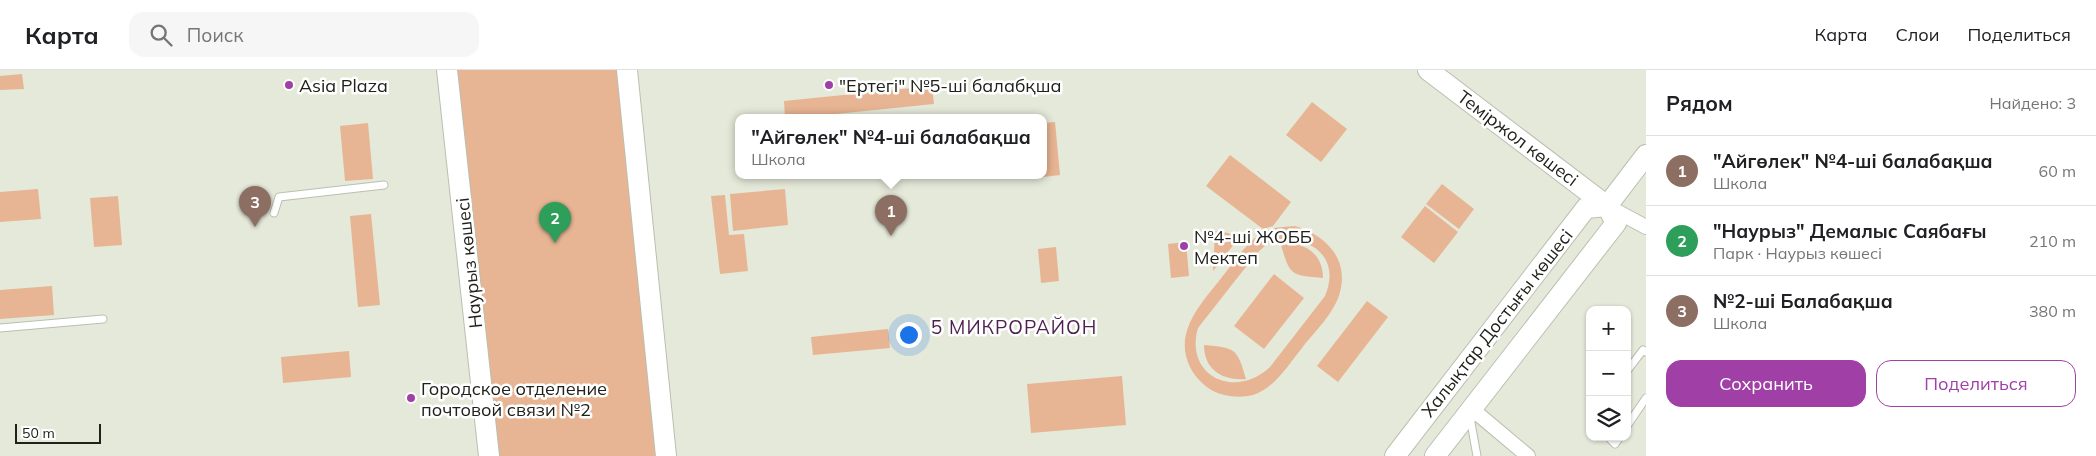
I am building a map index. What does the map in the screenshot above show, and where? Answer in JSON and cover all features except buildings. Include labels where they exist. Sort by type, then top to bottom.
[{"type":"street","name":"Наурыз көшесі","points":[[447,70],[489,456]]},
{"type":"street","points":[[627,70],[666,456]]},
{"type":"street","name":"Теміржол көшесі","points":[[1428,70],[1607,206]]},
{"type":"street","points":[[1646,156],[1607,206],[1646,227]]},
{"type":"street","name":"Халықтар Достығы көшесі","points":[[1395,456],[1586,208],[1607,206],[1616,223],[1436,456]]},
{"type":"street","points":[[1470,411],[1528,456]]},
{"type":"lane","points":[[274,213],[279,198],[384,185]]},
{"type":"lane","points":[[0,328],[103,318]]},
{"type":"lane","points":[[1631,366],[1643,350],[1646,352]]},
{"type":"lane","points":[[1631,420],[1646,398]]},
{"type":"lane","points":[[1470,411],[1477,456]]},
{"type":"shaded area","points":[[455,70],[618,70],[658,456],[498,456]]},
{"type":"shaded area","points":[[22,74],[24,89],[0,90],[0,76]]},
{"type":"shaded area","points":[[932,86],[934,104],[836,114],[785,114],[784,101]]},
{"type":"shaded area","points":[[1312,102],[1347,129],[1321,162],[1286,135]]},
{"type":"shaded area","points":[[1055,122],[1060,175],[1047,177],[1047,123]]},
{"type":"shaded area","points":[[368,123],[373,179],[345,181],[340,126]]},
{"type":"shaded area","points":[[1230,155],[1291,202],[1273,226],[1263,229],[1206,186]]},
{"type":"shaded area","points":[[1442,184],[1474,209],[1459,229],[1426,204]]},
{"type":"shaded area","points":[[38,189],[41,219],[0,222],[0,192]]},
{"type":"shaded area","points":[[785,189],[788,225],[733,231],[730,194]]},
{"type":"shaded area","points":[[725,195],[729,235],[744,234],[748,271],[720,274],[711,196]]},
{"type":"shaded area","points":[[118,196],[122,245],[94,247],[90,198]]},
{"type":"shaded area","points":[[1425,206],[1458,232],[1434,263],[1401,237]]},
{"type":"shaded area","points":[[371,214],[380,305],[358,307],[350,216]]},
{"type":"shaded area","points":[[1295,226],[1316,235],[1325,242],[1338,259],[1342,280],[1334,307],[1324,322],[1274,382],[1261,392],[1253,395],[1228,396],[1213,391],[1194,374],[1186,354],[1187,330],[1192,319],[1198,308],[1248,244],[1267,230]],"holes":[[[1281,239],[1294,240],[1314,247],[1327,262],[1329,283],[1325,296],[1270,367],[1256,377],[1242,382],[1228,382],[1216,378],[1205,370],[1198,359],[1196,345],[1198,328],[1256,254],[1267,244]]]},
{"type":"shaded area","points":[[1215,231],[1228,233],[1238,239],[1213,271]]},
{"type":"shaded area","points":[[1186,242],[1189,276],[1171,278],[1168,244]]},
{"type":"shaded area","points":[[1296,244],[1307,248],[1316,256],[1323,272],[1323,278],[1304,276],[1293,272],[1287,263],[1281,245]]},
{"type":"shaded area","points":[[1056,247],[1059,281],[1041,283],[1038,249]]},
{"type":"shaded area","points":[[1274,274],[1304,298],[1264,349],[1234,326]]},
{"type":"shaded area","points":[[52,286],[54,315],[0,319],[0,290]]},
{"type":"shaded area","points":[[1367,301],[1388,317],[1338,382],[1317,366]]},
{"type":"shaded area","points":[[888,329],[890,348],[813,355],[811,337]]},
{"type":"shaded area","points":[[1204,345],[1223,347],[1234,352],[1240,361],[1246,379],[1230,378],[1216,372],[1207,361]]},
{"type":"shaded area","points":[[349,351],[351,377],[283,383],[281,357]]},
{"type":"shaded area","points":[[1122,376],[1126,425],[1031,433],[1027,384]]},
{"type":"place","name":"Asia Plaza","points":[[289,85]]},
{"type":"place","name":"\"Ертегі\" №5-ші балабқша","points":[[829,85]]},
{"type":"place","name":"№2-ші Балабақша","points":[[255,227]]},
{"type":"place","name":"\"Айгөлек\" №4-ші балабақша","points":[[891,236]]},
{"type":"place","name":"\"Наурыз\" Демалыс Саябағы","points":[[555,243]]},
{"type":"place","name":"№4-ші ЖОББ Мектеп","points":[[1184,246]]},
{"type":"place","name":"Городское отделение почтовой связи №2","points":[[411,398]]},
{"type":"district","name":"5 МИКРОРАЙОН","points":[[1014,327]]}]
